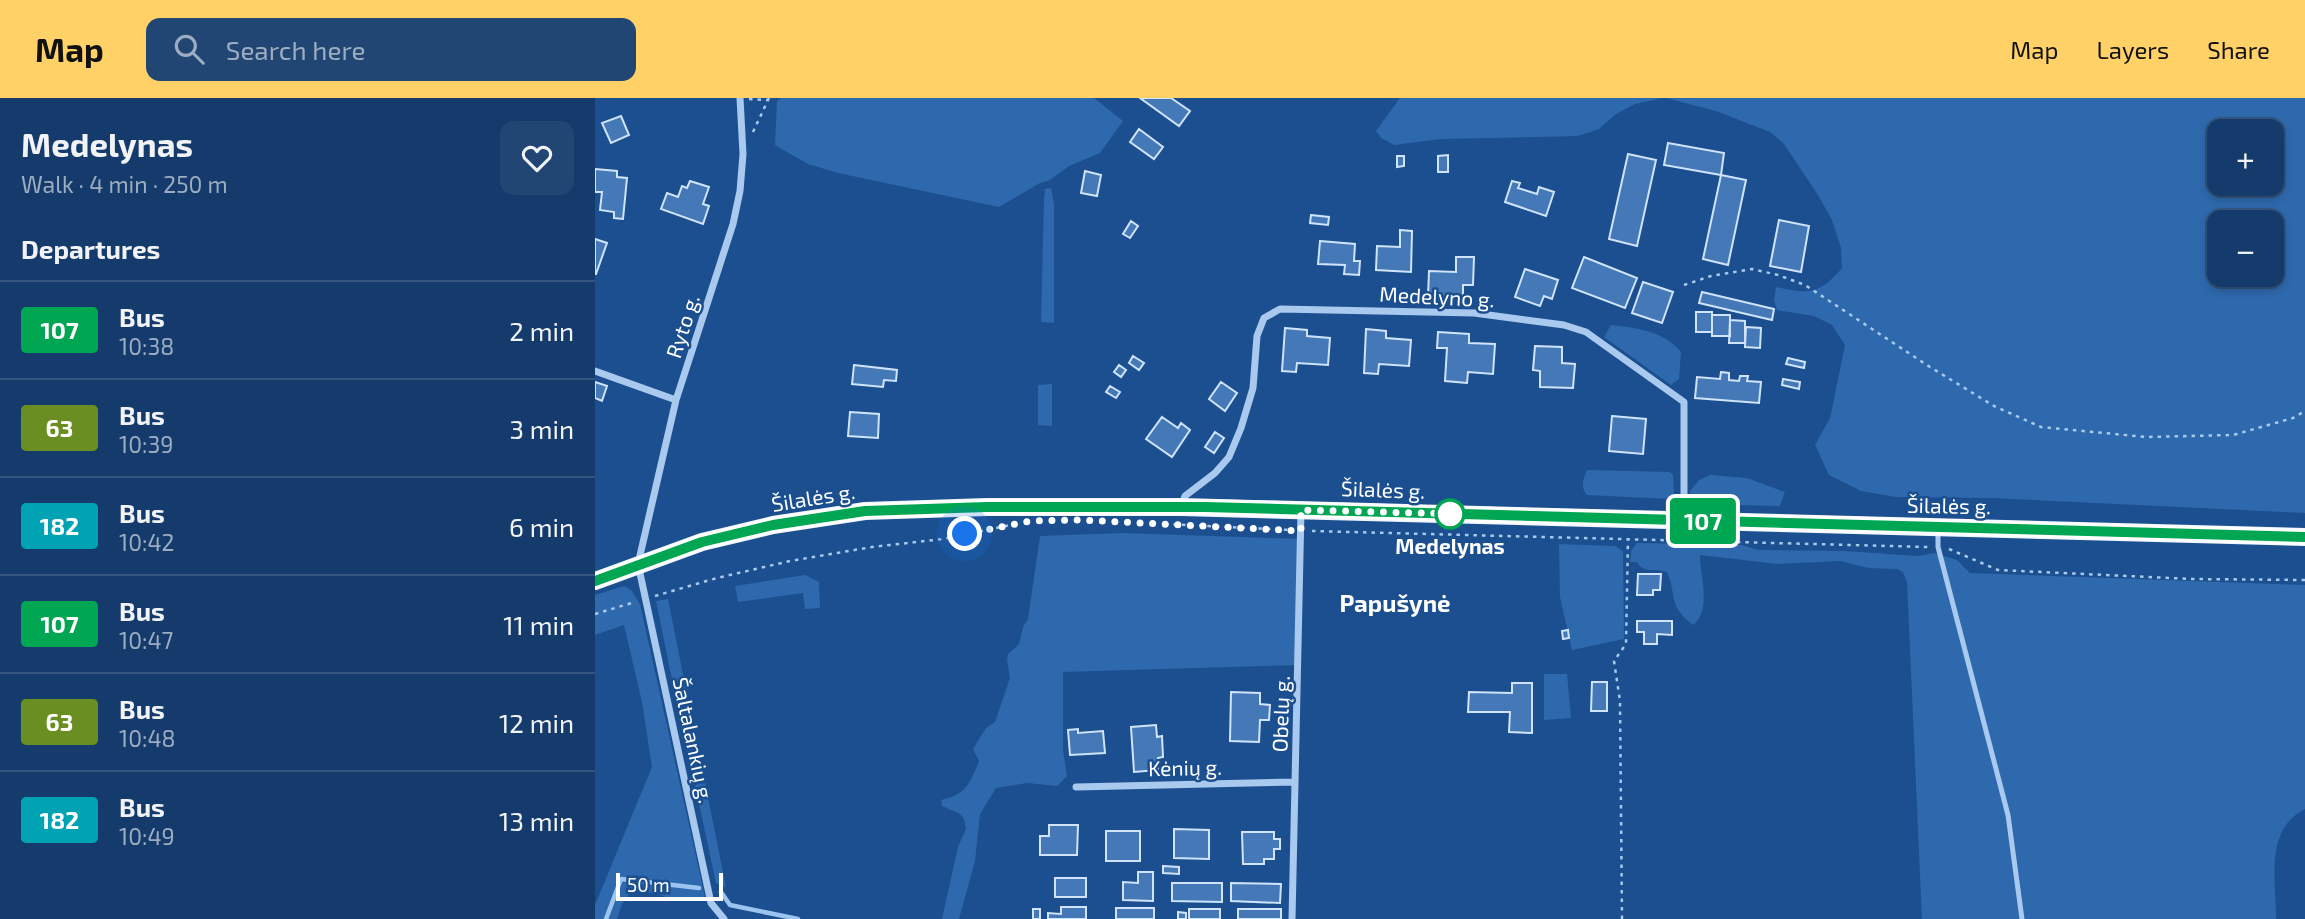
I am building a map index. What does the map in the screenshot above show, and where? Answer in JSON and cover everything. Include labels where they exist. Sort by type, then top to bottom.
[{"type":"main road","name":"Šilalės g.","points":[[595,581],[702,542],[773,525],[865,511],[987,507],[1181,507],[2305,537]]},
{"type":"street","name":"Ryto g.","points":[[638,564],[676,400],[733,224],[740,191],[743,154],[740,98]]},
{"type":"street","name":"Medelyno g.","points":[[1181,507],[1185,496],[1215,473],[1229,457],[1253,388],[1257,336],[1264,318],[1280,309],[1474,313],[1564,325],[1586,332],[1683,402],[1684,521]]},
{"type":"street","points":[[595,371],[676,400]]},
{"type":"street","name":"Obelų g.","points":[[1292,919],[1301,510]]},
{"type":"street","name":"Šaltalankių g.","points":[[638,564],[711,904],[724,919]]},
{"type":"street","name":"Kėnių g.","points":[[1076,787],[1296,782]]},
{"type":"lane","points":[[1938,528],[1938,547],[2008,815],[2022,919]]},
{"type":"path","points":[[740,98],[768,99],[743,154]]},
{"type":"path","points":[[1684,285],[1711,276],[1752,269],[1805,285],[1994,406],[2041,427],[2146,437],[2233,435],[2293,418],[2305,411]]},
{"type":"path","points":[[1622,919],[1620,701],[1614,661],[1626,644],[1627,519]]},
{"type":"path","points":[[595,614],[717,578],[790,561],[872,547],[943,539],[1018,524]]},
{"type":"path","points":[[1163,524],[1301,531],[1938,547],[1959,552],[1998,570],[2192,579],[2305,580]]},
{"type":"shaded area","points":[[781,98],[1094,98],[1123,121],[1100,153],[1069,166],[1050,180],[999,207],[838,173],[808,164],[775,145],[777,101]]},
{"type":"shaded area","points":[[1400,98],[1663,98],[1635,104],[1616,114],[1599,129],[1578,136],[1442,139],[1394,145],[1381,138],[1376,131]]},
{"type":"shaded area","points":[[1666,98],[2305,98],[2305,513],[1993,498],[1896,497],[1861,491],[1829,475],[1815,445],[1830,418],[1845,345],[1832,325],[1814,316],[1777,310],[1774,300],[1776,287],[1805,291],[1820,288],[1827,283],[1842,268],[1841,248],[1832,220],[1818,195],[1784,144],[1770,132],[1716,111]]},
{"type":"shaded area","points":[[1051,188],[1054,204],[1054,323],[1041,322],[1044,199],[1045,189]]},
{"type":"shaded area","points":[[1611,325],[1649,332],[1667,339],[1681,352],[1679,379],[1671,385],[1604,337]]},
{"type":"shaded area","points":[[1052,384],[1052,426],[1038,425],[1038,385]]},
{"type":"shaded area","points":[[1587,470],[1670,472],[1673,475],[1674,494],[1670,499],[1587,495],[1583,480]]},
{"type":"shaded area","points":[[1710,475],[1747,478],[1785,492],[1780,506],[1692,504],[1690,491],[1699,480]]},
{"type":"shaded area","points":[[1121,533],[1301,539],[1299,665],[1063,672],[1063,750],[1067,776],[1057,786],[1027,783],[996,788],[980,814],[975,861],[959,919],[942,919],[958,847],[966,829],[960,814],[942,806],[941,800],[956,795],[970,782],[979,761],[973,749],[986,728],[995,722],[1010,678],[1008,654],[1019,644],[1028,619],[1040,536]]},
{"type":"shaded area","points":[[1637,543],[1742,545],[1758,550],[1844,551],[1918,556],[1934,553],[1957,560],[1970,573],[2305,585],[2305,809],[2292,818],[2278,843],[2274,873],[2276,919],[1922,919],[1907,582],[1903,572],[1840,561],[1778,564],[1700,555],[1704,602],[1699,619],[1693,625],[1676,606],[1667,572],[1646,569],[1637,562],[1630,562],[1631,551]]},
{"type":"shaded area","points":[[1559,544],[1615,546],[1623,551],[1624,639],[1572,650],[1560,597]]},
{"type":"shaded area","points":[[805,575],[819,582],[820,608],[805,609],[803,593],[738,602],[735,586]]},
{"type":"shaded area","points":[[624,586],[631,590],[640,604],[705,897],[680,900],[632,890],[622,904],[617,919],[595,919],[595,905],[652,767],[642,702],[624,625],[595,635],[595,595]]},
{"type":"shaded area","points":[[668,599],[699,755],[688,758],[656,601]]},
{"type":"shaded area","points":[[1544,674],[1567,674],[1571,718],[1544,720]]},
{"type":"shaded area","points":[[705,783],[726,887],[716,883],[695,785]]},
{"type":"building","points":[[1140,98],[1171,98],[1190,111],[1179,126]]},
{"type":"building","points":[[621,116],[629,135],[611,143],[602,123]]},
{"type":"building","points":[[1139,129],[1163,147],[1154,159],[1130,142]]},
{"type":"building","points":[[1668,143],[1724,153],[1721,175],[1664,165]]},
{"type":"building","points":[[1628,154],[1656,160],[1637,246],[1609,239]]},
{"type":"building","points":[[1448,155],[1448,172],[1438,172],[1438,156]]},
{"type":"building","points":[[1397,156],[1404,156],[1404,166],[1397,167]]},
{"type":"building","points":[[595,169],[617,171],[617,177],[627,178],[623,219],[614,218],[614,212],[600,210],[602,192],[595,192]]},
{"type":"building","points":[[1085,171],[1101,175],[1097,196],[1081,193]]},
{"type":"building","points":[[1721,175],[1746,180],[1728,265],[1703,259]]},
{"type":"building","points":[[690,181],[709,187],[703,204],[709,206],[703,224],[661,209],[667,193],[678,197],[682,186],[687,188]]},
{"type":"building","points":[[1512,181],[1520,183],[1518,188],[1537,194],[1539,187],[1554,192],[1546,216],[1505,202]]},
{"type":"building","points":[[1311,215],[1329,217],[1328,225],[1310,223]]},
{"type":"building","points":[[1779,220],[1809,226],[1801,272],[1770,266]]},
{"type":"building","points":[[1131,221],[1138,226],[1130,238],[1123,234]]},
{"type":"building","points":[[1400,230],[1412,231],[1411,272],[1376,270],[1377,246],[1400,247]]},
{"type":"building","points":[[595,239],[607,243],[596,274],[595,274]]},
{"type":"building","points":[[1320,241],[1355,244],[1354,261],[1360,261],[1359,275],[1344,274],[1345,265],[1318,264]]},
{"type":"building","points":[[1456,257],[1474,257],[1473,285],[1463,285],[1463,298],[1428,296],[1429,271],[1456,272]]},
{"type":"building","points":[[1584,257],[1637,278],[1625,308],[1572,288]]},
{"type":"building","points":[[1525,269],[1558,280],[1552,299],[1544,296],[1540,306],[1515,297]]},
{"type":"building","points":[[1643,282],[1673,292],[1662,323],[1632,313]]},
{"type":"building","points":[[1702,292],[1774,309],[1772,320],[1699,303]]},
{"type":"building","points":[[1696,312],[1712,312],[1712,332],[1696,332]]},
{"type":"building","points":[[1712,315],[1730,315],[1730,336],[1712,336]]},
{"type":"building","points":[[1730,320],[1745,321],[1745,343],[1729,343]]},
{"type":"building","points":[[1746,327],[1761,328],[1760,348],[1745,347]]},
{"type":"building","points":[[1285,328],[1307,330],[1307,336],[1330,338],[1328,365],[1297,363],[1296,372],[1282,371]]},
{"type":"building","points":[[1366,329],[1386,331],[1386,338],[1411,340],[1409,366],[1379,364],[1378,374],[1364,373]]},
{"type":"building","points":[[1438,332],[1469,334],[1469,343],[1495,344],[1493,374],[1468,372],[1467,383],[1445,381],[1447,348],[1437,348]]},
{"type":"building","points":[[1535,346],[1562,347],[1562,363],[1575,364],[1573,388],[1540,387],[1540,371],[1533,370]]},
{"type":"building","points":[[1133,356],[1144,363],[1139,370],[1129,363]]},
{"type":"building","points":[[1788,358],[1805,362],[1804,368],[1786,364]]},
{"type":"building","points":[[854,365],[897,370],[896,381],[884,380],[883,387],[852,384]]},
{"type":"building","points":[[1119,365],[1126,370],[1121,377],[1114,372]]},
{"type":"building","points":[[1721,372],[1729,373],[1729,380],[1739,381],[1740,376],[1748,376],[1747,381],[1761,382],[1759,403],[1695,398],[1697,377],[1720,379]]},
{"type":"building","points":[[1783,379],[1800,382],[1799,389],[1782,385]]},
{"type":"building","points":[[595,382],[607,386],[602,401],[595,398]]},
{"type":"building","points":[[1221,382],[1237,393],[1225,411],[1209,399]]},
{"type":"building","points":[[1110,386],[1120,392],[1116,398],[1106,392]]},
{"type":"building","points":[[850,412],[879,414],[878,438],[848,436]]},
{"type":"building","points":[[1612,416],[1646,419],[1643,454],[1609,451]]},
{"type":"building","points":[[1162,417],[1178,428],[1181,423],[1190,430],[1172,457],[1146,439]]},
{"type":"building","points":[[1215,432],[1224,438],[1214,453],[1205,447]]},
{"type":"building","points":[[1638,574],[1661,574],[1660,590],[1653,590],[1653,595],[1637,595]]},
{"type":"building","points":[[1637,621],[1672,621],[1672,635],[1657,634],[1657,644],[1644,644],[1644,632],[1637,632]]},
{"type":"building","points":[[1568,630],[1569,638],[1563,639],[1562,631]]},
{"type":"building","points":[[1592,682],[1607,682],[1607,711],[1591,711]]},
{"type":"building","points":[[1512,683],[1532,683],[1532,733],[1509,732],[1510,712],[1468,712],[1469,692],[1512,693]]},
{"type":"building","points":[[1231,692],[1260,693],[1260,704],[1270,705],[1269,720],[1260,720],[1259,742],[1230,741]]},
{"type":"building","points":[[1156,725],[1157,737],[1162,736],[1163,757],[1158,758],[1158,770],[1134,772],[1131,727]]},
{"type":"building","points":[[1078,729],[1078,733],[1103,731],[1105,753],[1070,755],[1068,730]]},
{"type":"building","points":[[1049,825],[1078,825],[1077,855],[1040,855],[1040,836],[1049,836]]},
{"type":"building","points":[[1174,829],[1209,830],[1209,859],[1174,858]]},
{"type":"building","points":[[1106,831],[1140,831],[1140,861],[1106,861]]},
{"type":"building","points":[[1242,832],[1274,832],[1274,839],[1280,839],[1280,849],[1274,849],[1274,859],[1264,859],[1264,864],[1243,864]]},
{"type":"building","points":[[1163,866],[1179,867],[1179,874],[1163,873]]},
{"type":"building","points":[[1138,872],[1153,872],[1153,901],[1123,900],[1123,882],[1138,883]]},
{"type":"building","points":[[1055,878],[1086,878],[1086,897],[1055,897]]},
{"type":"building","points":[[1172,883],[1222,883],[1222,902],[1172,901]]},
{"type":"building","points":[[1231,883],[1281,884],[1280,903],[1231,901]]},
{"type":"building","points":[[1061,907],[1086,907],[1086,919],[1048,919],[1048,913],[1061,914]]},
{"type":"building","points":[[1116,908],[1154,908],[1154,919],[1116,919]]},
{"type":"building","points":[[1033,909],[1040,909],[1040,919],[1033,919]]},
{"type":"building","points":[[1189,909],[1220,909],[1220,919],[1189,919]]},
{"type":"building","points":[[1238,909],[1281,909],[1281,919],[1238,919]]},
{"type":"building","points":[[1178,912],[1186,913],[1186,919],[1178,919]]},
{"type":"waterway","points":[[606,919],[621,879],[699,888]]},
{"type":"waterway","points":[[721,892],[730,905],[798,919]]},
{"type":"bus line","name":"107","points":[[595,581],[702,542],[773,525],[865,511],[987,507],[1205,507],[2305,537]]},
{"type":"place","name":"Medelynas","points":[[1450,514]]},
{"type":"district","name":"Papušynė","points":[[1395,602]]},
{"type":"route","points":[[965,534],[1031,521],[1081,520],[1301,531],[1301,510],[1460,514],[1450,514]]}]
